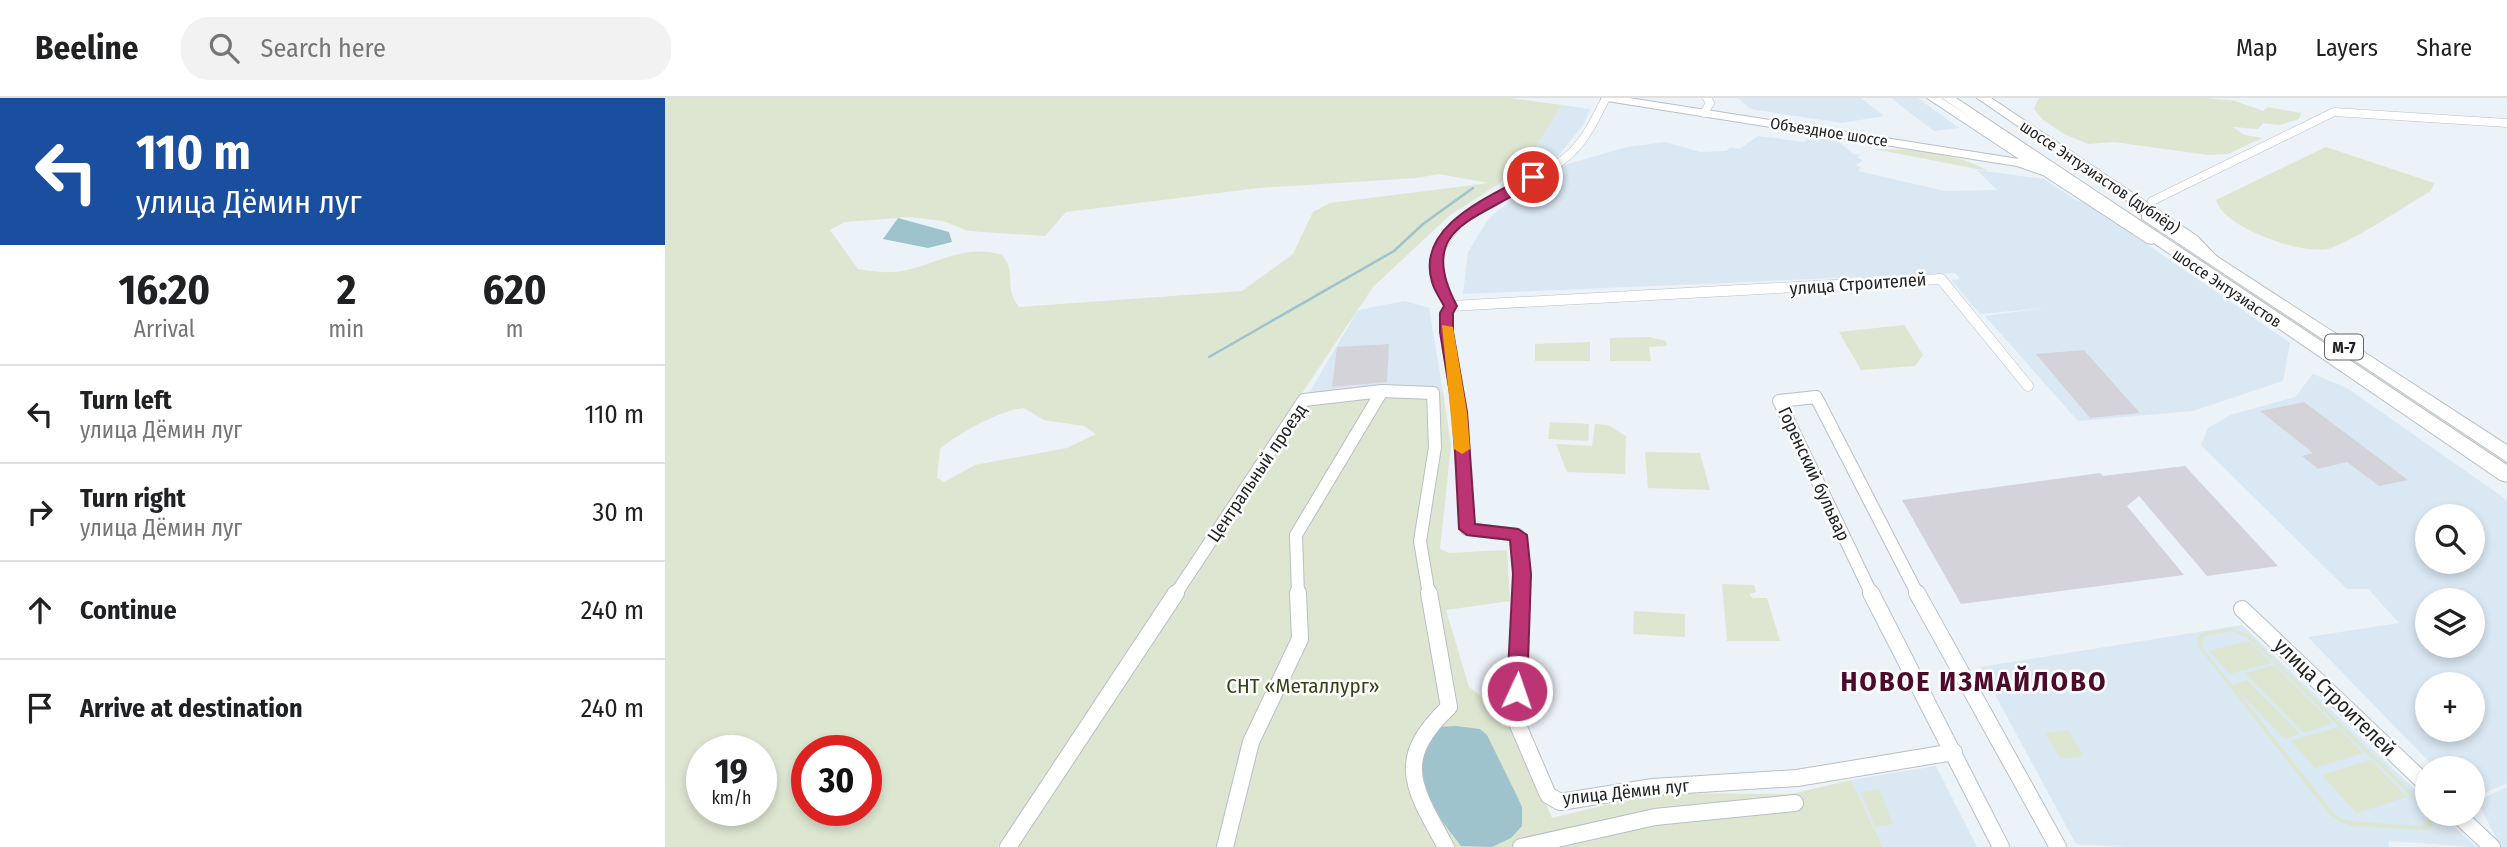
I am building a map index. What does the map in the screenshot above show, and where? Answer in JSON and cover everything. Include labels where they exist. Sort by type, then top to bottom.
[{"type":"highway","name":"шоссе Энтузиастов","points":[[1971,98],[2507,475]]},
{"type":"highway","name":"шоссе Энтузиастов","points":[[1947,103],[2507,455]]},
{"type":"main road","name":"Объездное шоссе","points":[[1607,98],[1943,150],[2029,165],[2050,173]]},
{"type":"main road","points":[[1933,98],[1947,103]]},
{"type":"main road","name":"шоссе Энтузиастов (дублёр)","points":[[1983,98],[2145,202],[2192,239],[2203,262]]},
{"type":"main road","name":"шоссе Энтузиастов (дублёр)","points":[[1947,103],[1988,135],[2050,173]]},
{"type":"main road","points":[[1943,150],[1986,149],[1993,144],[1988,135]]},
{"type":"main road","points":[[2050,173],[2203,262]]},
{"type":"street","points":[[1451,306],[1438,282],[1436,264],[1445,236],[1474,209],[1566,158],[1587,135],[1607,98]]},
{"type":"street","points":[[1704,113],[1710,103],[1707,98]]},
{"type":"street","points":[[2145,202],[2334,112],[2507,123]]},
{"type":"street","points":[[2145,202],[2172,201]]},
{"type":"street","name":"улица Строителей","points":[[1451,306],[1941,279],[2028,386]]},
{"type":"street","name":"улица Дёмин луг","points":[[1451,306],[1447,313],[1446,332],[1460,412],[1467,529],[1518,535],[1522,595],[1515,718],[1548,795],[1560,802],[1653,787],[1797,778],[1954,752]]},
{"type":"street","points":[[1225,847],[1251,742],[1300,639],[1296,535],[1383,391]]},
{"type":"street","name":"Центральный проезд","points":[[1008,847],[1304,400],[1383,391],[1433,393],[1435,447],[1420,541],[1449,707],[1422,734],[1411,761],[1425,806],[1446,847]]},
{"type":"street","name":"Горенский бульвар","points":[[2001,847],[1851,554],[1779,401],[1816,397],[1892,548],[2058,847]]},
{"type":"street","name":"улица Строителей","points":[[2242,609],[2415,774]]},
{"type":"street","points":[[1521,847],[1655,817],[1795,803]]},
{"type":"street","points":[[2469,826],[2491,847]]},
{"type":"shaded area","points":[[1738,98],[1861,98],[1884,116],[1842,123],[1750,109]]},
{"type":"shaded area","points":[[1891,98],[1918,98],[1959,128],[1934,131]]},
{"type":"shaded area","points":[[1562,105],[1590,109],[1584,124],[1558,156],[1534,164],[1517,162],[1528,147],[1535,148]]},
{"type":"shaded area","points":[[1758,136],[1804,142],[1811,136],[1838,141],[1853,154],[1861,155],[1857,157],[1863,161],[1856,165],[1861,167],[1858,171],[1945,191],[1997,190],[1977,170],[2044,179],[2076,200],[2087,203],[2290,343],[2283,381],[2193,411],[2078,421],[1985,316],[2045,308],[1980,314],[1951,280],[1960,279],[1955,273],[1463,294],[1468,252],[1489,218],[1522,192],[1555,176],[1554,168],[1627,147],[1665,142],[1700,152],[1726,151],[1731,147],[1739,149]]},
{"type":"shaded area","points":[[1405,301],[1429,308],[1443,392],[1407,389],[1306,398],[1358,310]]},
{"type":"shaded area","points":[[2313,374],[2347,388],[2507,500],[2507,783],[2485,793],[2485,756],[2423,756],[2308,637],[2399,623],[2368,589],[2347,589],[2201,445],[2208,428],[2230,415],[2295,397]]},
{"type":"shaded area","points":[[2242,625],[2415,790],[2415,826],[2454,826],[2476,847],[2389,841],[2389,847],[2128,847],[2076,844],[1980,667]]},
{"type":"shaded area","points":[[1936,766],[1977,847],[1883,847],[1851,780]]},
{"type":"shaded area","points":[[2507,787],[2507,847],[2501,847],[2485,816],[2485,797]]},
{"type":"green space","points":[[665,98],[1510,98],[1562,105],[1535,148],[1528,147],[1500,183],[1449,216],[1373,287],[998,847],[665,847]],"holes":[[[1439,174],[1489,183],[1330,203],[1313,212],[1293,254],[1242,291],[1019,307],[1012,293],[1009,267],[1002,255],[989,252],[965,253],[901,271],[870,271],[858,269],[830,230],[845,222],[909,217],[943,221],[969,231],[1045,236],[1066,212],[1258,188],[1416,178]],[[1024,408],[1044,420],[1084,426],[1096,434],[1067,448],[975,465],[944,482],[937,478],[940,449],[980,423]]]},
{"type":"green space","points":[[2039,98],[2207,98],[2235,101],[2263,111],[2268,107],[2301,113],[2299,119],[2280,125],[2263,123],[2258,129],[2233,127],[2244,135],[2262,138],[2228,154],[2208,155],[2114,142],[2088,144],[2064,134],[2042,119],[2034,109]]},
{"type":"green space","points":[[2326,147],[2434,183],[2431,191],[2355,237],[2331,248],[2319,250],[2285,244],[2249,230],[2233,221],[2216,200]]},
{"type":"green space","points":[[1874,149],[1917,151],[1947,156],[1988,171]]},
{"type":"green space","points":[[1904,325],[1923,355],[1915,366],[1861,370],[1839,332]]},
{"type":"green space","points":[[1649,337],[1666,341],[1667,346],[1649,347],[1651,361],[1610,361],[1610,338]]},
{"type":"green space","points":[[1590,342],[1590,361],[1535,361],[1535,344]]},
{"type":"green space","name":"СНТ «Металлург»","points":[[1407,389],[1443,392],[1451,445],[1440,549],[1449,553],[1507,550],[1510,601],[1446,610],[1469,687],[1511,719],[1552,818],[1654,793],[1791,794],[1851,780],[1883,847],[1002,847],[1300,400]]},
{"type":"green space","points":[[1550,422],[1589,424],[1588,441],[1548,439]]},
{"type":"green space","points":[[1595,424],[1608,425],[1626,436],[1625,474],[1567,472],[1556,444],[1592,446]]},
{"type":"green space","points":[[1645,452],[1700,453],[1710,490],[1648,488]]},
{"type":"green space","points":[[1722,584],[1754,585],[1756,592],[1749,594],[1752,598],[1767,598],[1780,641],[1727,641]]},
{"type":"green space","points":[[1634,611],[1685,614],[1685,637],[1633,634]]},
{"type":"green space","points":[[2230,628],[2250,635],[2415,795],[2415,800],[2247,637],[2232,631],[2205,636],[2201,646],[2232,685],[2247,680],[2300,734],[2285,739],[2235,688],[2336,816],[2349,821],[2432,827],[2427,830],[2351,826],[2328,813],[2197,645],[2197,638],[2202,633]]},
{"type":"green space","points":[[2249,641],[2271,663],[2230,674],[2209,651]]},
{"type":"green space","points":[[2274,665],[2333,723],[2304,733],[2245,673]]},
{"type":"green space","points":[[2338,727],[2363,753],[2315,768],[2291,741]]},
{"type":"green space","points":[[2068,730],[2084,756],[2061,759],[2045,733]]},
{"type":"green space","points":[[2371,760],[2407,797],[2357,813],[2322,775]]},
{"type":"green space","points":[[1879,789],[1893,824],[1875,827],[1861,792]]},
{"type":"water","points":[[898,218],[949,232],[952,242],[928,248],[883,239]]},
{"type":"water","points":[[1439,727],[1480,729],[1487,735],[1522,807],[1522,826],[1511,838],[1492,847],[1461,846],[1431,804],[1421,781],[1421,756],[1427,745]]},
{"type":"building","points":[[1389,344],[1387,382],[1332,387],[1337,347]]},
{"type":"building","points":[[2084,350],[2140,413],[2090,418],[2036,354]]},
{"type":"building","points":[[2304,402],[2408,480],[2379,486],[2347,462],[2318,469],[2302,456],[2313,453],[2260,411]]},
{"type":"building","points":[[2185,466],[2278,566],[2207,576],[2139,496],[2127,506],[2184,575],[1961,604],[1902,500],[2100,473],[2103,476]]},
{"type":"waterway","points":[[1209,357],[1394,251],[1423,224],[1473,188]]},
{"type":"slow traffic","points":[[1447,327],[1460,412],[1462,449]]},
{"type":"district","name":"НОВОЕ ИЗМАЙЛОВО","points":[[1974,681]]},
{"type":"route","points":[[1517,691],[1522,574],[1518,535],[1467,529],[1460,412],[1446,332],[1447,313],[1451,306],[1438,282],[1436,264],[1445,236],[1459,220],[1533,177]]}]
